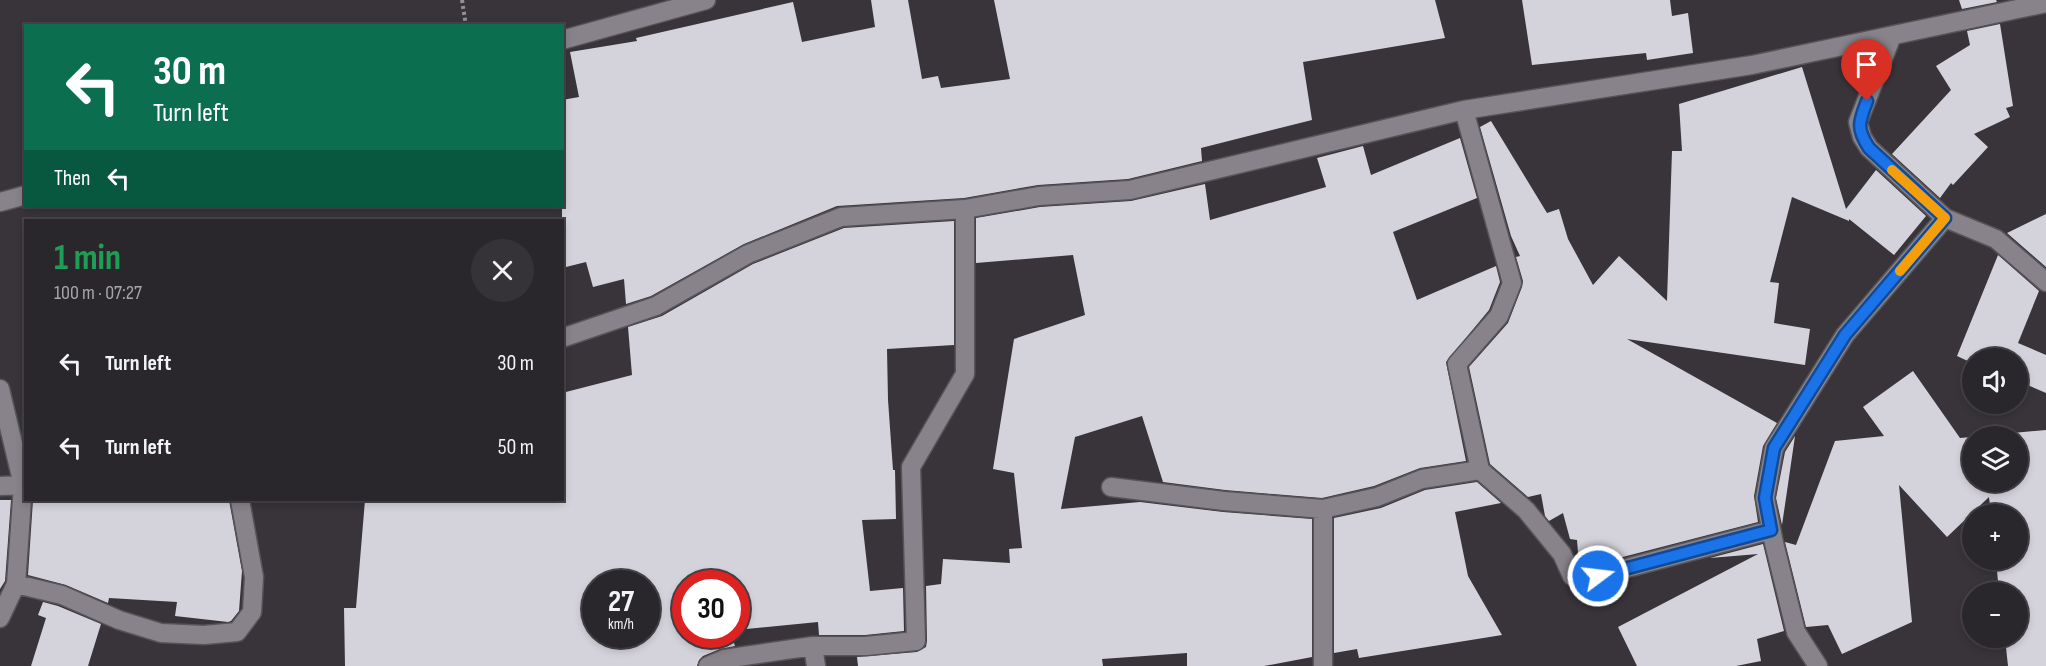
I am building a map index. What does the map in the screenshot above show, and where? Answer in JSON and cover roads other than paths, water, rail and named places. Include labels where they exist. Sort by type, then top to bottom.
[{"type":"street","points":[[564,39],[706,0]]},
{"type":"street","points":[[564,337],[656,306],[748,254],[841,217],[965,208],[1039,196],[1130,190],[1464,110],[1752,65],[2046,3]]},
{"type":"street","points":[[1892,36],[1858,122],[1862,137],[1869,148],[1945,218],[1996,239],[2046,282]]},
{"type":"street","points":[[1464,110],[1512,283],[1499,316],[1457,364],[1480,470],[1526,510],[1562,554],[1572,576],[1585,579],[1771,530]]},
{"type":"street","points":[[0,202],[24,196]]},
{"type":"street","points":[[708,666],[724,659],[813,646],[866,646],[916,641],[911,467],[965,374],[965,208]]},
{"type":"street","points":[[1818,666],[1796,632],[1771,530],[1765,498],[1774,448],[1845,335],[1945,218]]},
{"type":"street","points":[[0,388],[24,485],[16,584],[0,618]]},
{"type":"street","points":[[1111,487],[1224,501],[1323,509],[1377,496],[1422,479],[1480,470]]},
{"type":"street","points":[[0,486],[24,485]]},
{"type":"street","points":[[16,584],[62,595],[119,620],[161,633],[204,635],[237,632],[252,612],[254,577],[240,501]]},
{"type":"street","points":[[1323,509],[1323,666]]},
{"type":"street","points":[[813,646],[816,666]]}]
